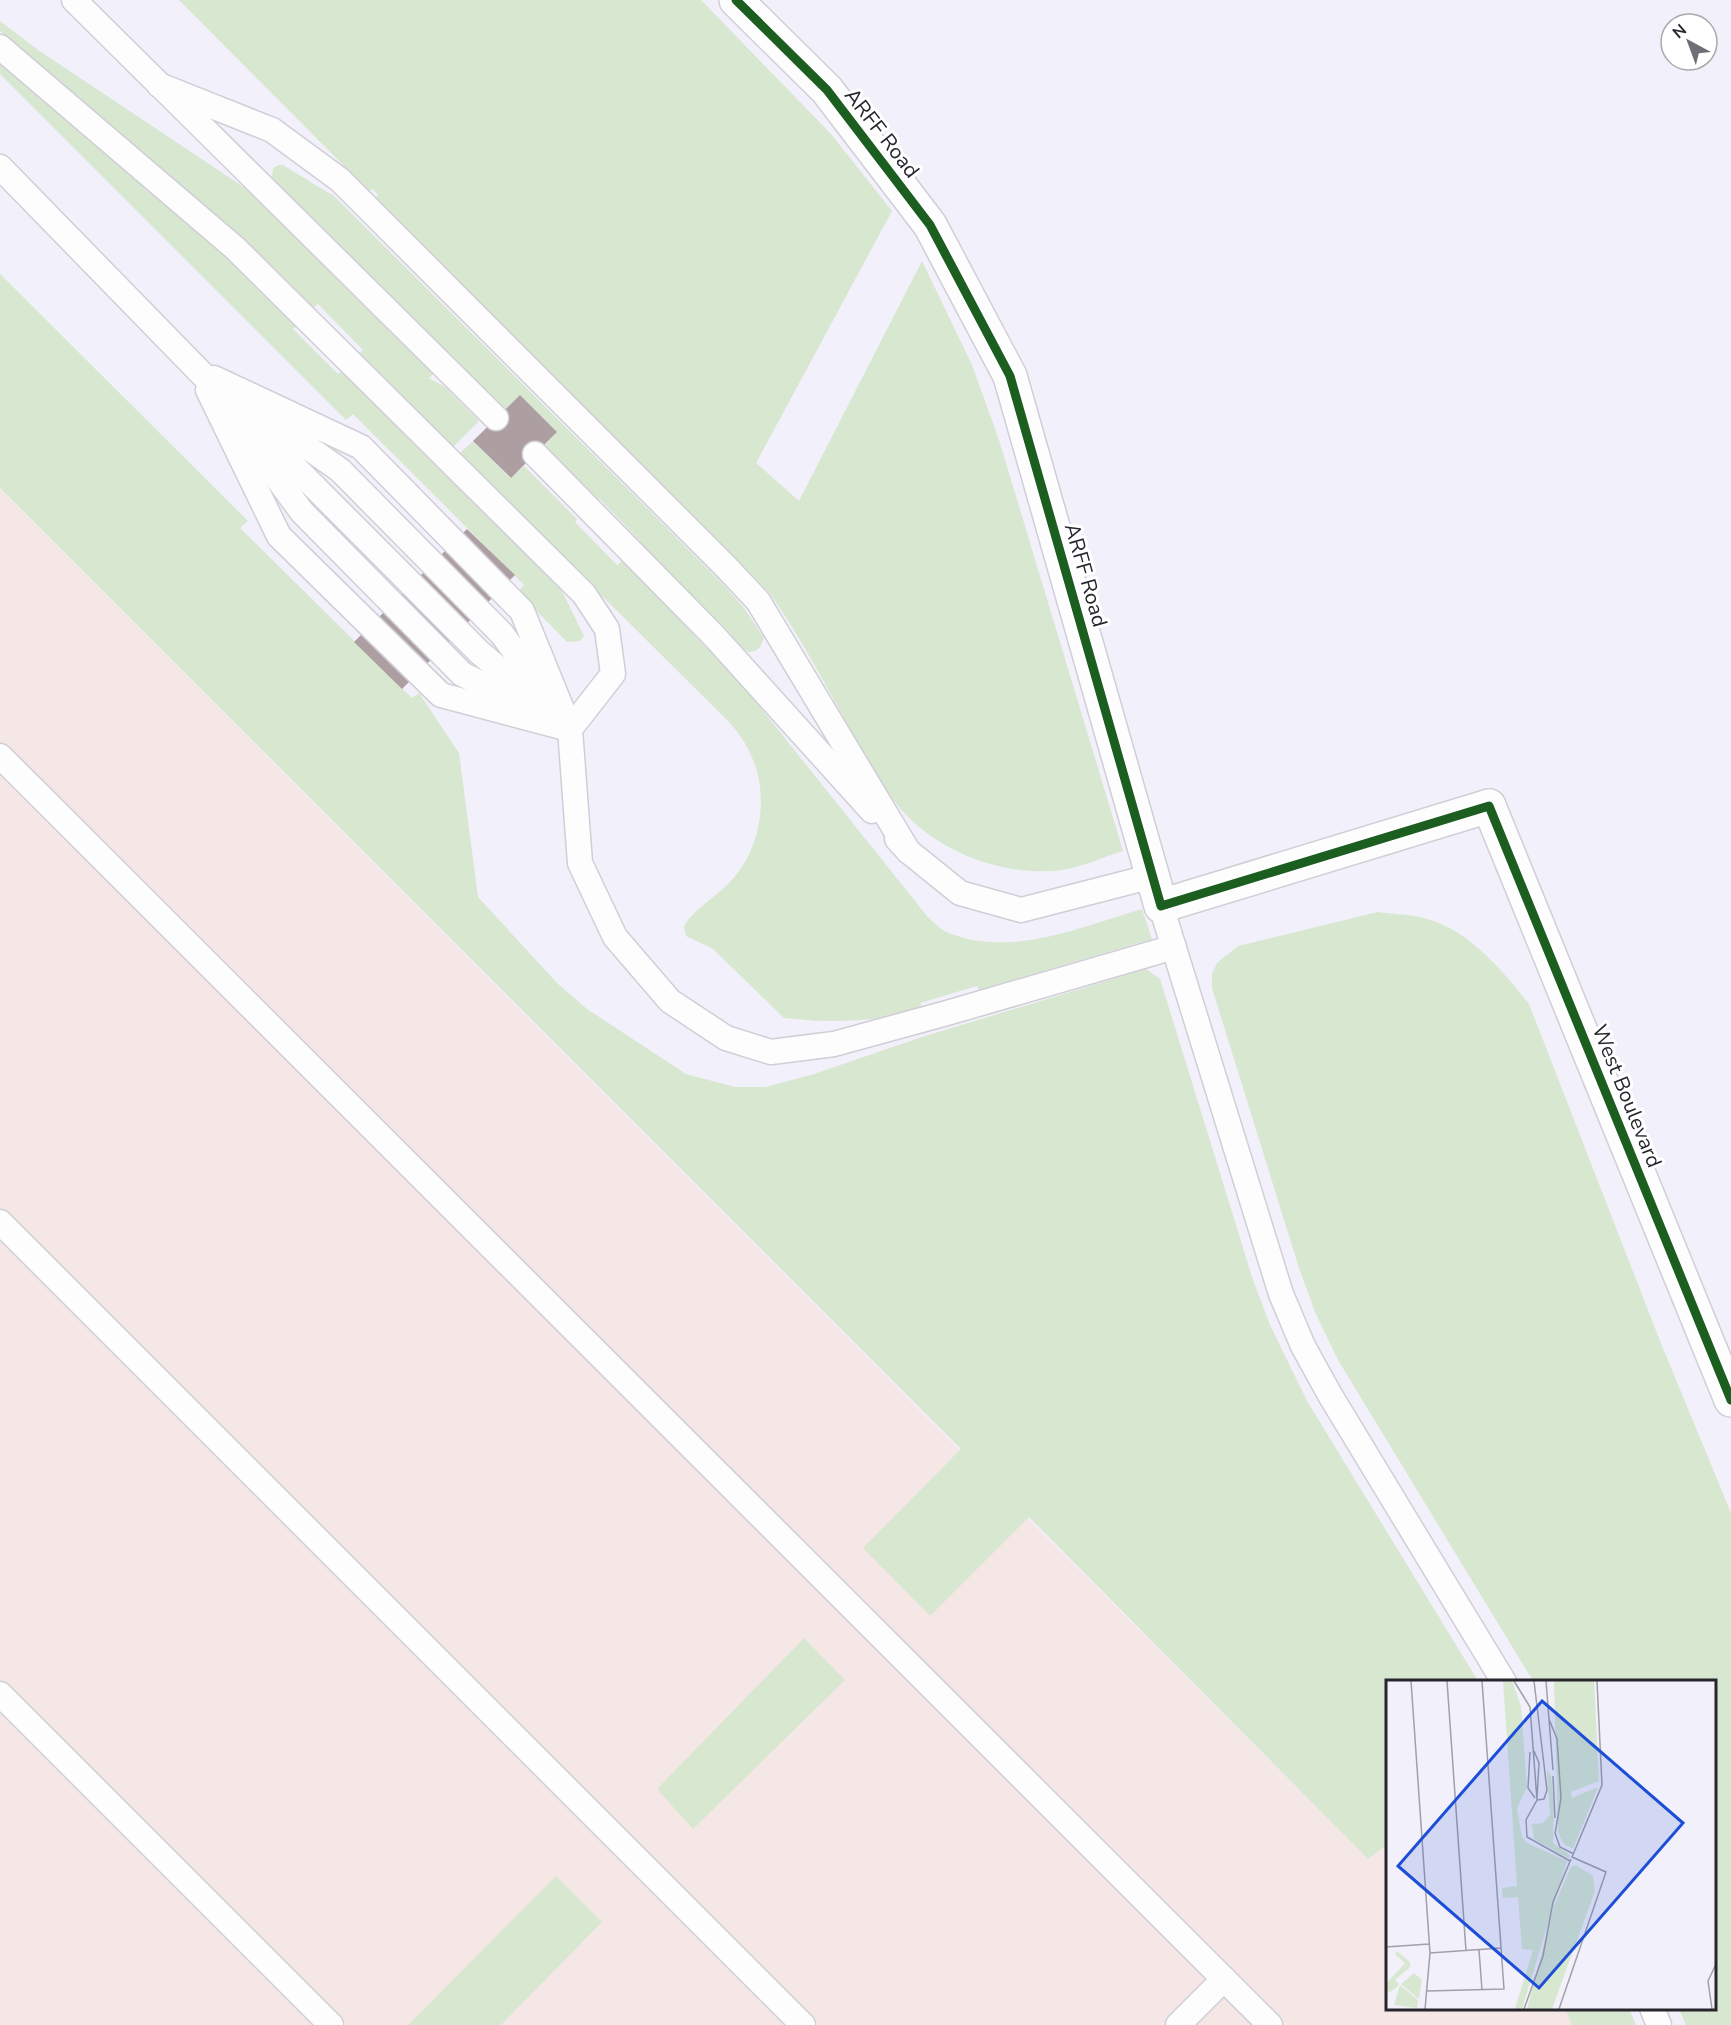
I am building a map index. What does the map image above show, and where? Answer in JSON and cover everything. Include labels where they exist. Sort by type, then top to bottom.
[{"type":"street","name":"ARFF Road","points":[[736,0],[826,90],[930,225],[1010,376],[1157,891]]},
{"type":"street","name":"West Boulevard","points":[[1157,891],[1489,806],[1731,1400]]},
{"type":"lane","points":[[74,0],[496,418]]},
{"type":"lane","points":[[0,47],[235,248],[584,594],[607,629],[613,674],[570,729]]},
{"type":"lane","points":[[159,85],[272,130],[340,180],[727,568],[758,601],[908,851]]},
{"type":"lane","points":[[0,167],[479,652],[570,729]]},
{"type":"lane","points":[[199,371],[361,447],[522,611],[570,729],[580,863],[615,937],[670,1002],[726,1038],[771,1052],[834,1044],[1174,947]]},
{"type":"lane","points":[[199,371],[279,536],[441,695],[570,729]]},
{"type":"lane","points":[[535,454],[715,637],[908,851],[960,893],[1021,910],[1157,891],[1281,1294],[1303,1346],[1330,1395],[1503,1680]]},
{"type":"lane","points":[[0,756],[1270,2025]]},
{"type":"lane","points":[[0,1222],[803,2025]]},
{"type":"lane","points":[[0,1694],[331,2025]]},
{"type":"lane","points":[[1178,2025],[1224,1979]]},
{"type":"lane","points":[[1653,2010],[1659,2025]]},
{"type":"shaded area","points":[[0,489],[1368,1859],[1386,1846],[1386,2010],[1565,2010],[1572,2025],[0,2025]]},
{"type":"green space","points":[[179,0],[701,0],[831,134],[892,211],[756,463],[799,501],[922,261],[972,365],[999,440],[1123,851],[1062,870],[1016,870],[993,865],[948,847],[910,819],[878,777],[802,643],[768,591],[376,198],[378,195],[373,189],[369,191]]},
{"type":"green space","points":[[0,21],[38,50],[254,194],[435,372],[429,378],[445,387],[479,421],[452,448],[359,354],[363,350],[318,304],[313,308],[237,234],[0,31]]},
{"type":"green space","points":[[0,61],[215,245],[297,326],[293,329],[338,374],[343,370],[562,591],[584,636],[580,641],[567,642],[518,592],[524,585],[353,414],[346,420],[0,74]]},
{"type":"green space","points":[[283,165],[331,193],[722,583],[744,608],[764,638],[760,647],[748,652],[730,638],[732,635],[713,616],[709,619],[637,545],[640,541],[599,498],[596,500],[543,447],[557,432],[520,395],[504,410],[450,353],[447,356],[313,223],[272,177],[273,168]]},
{"type":"green space","points":[[0,274],[248,521],[240,528],[412,698],[419,693],[459,753],[478,897],[558,984],[587,1009],[686,1074],[735,1087],[766,1087],[814,1074],[922,1037],[1146,969],[1160,979],[1253,1280],[1270,1325],[1307,1401],[1477,1680],[1386,1680],[1386,1846],[1368,1859],[1029,1517],[930,1616],[863,1548],[961,1449],[0,488]]},
{"type":"green space","points":[[473,441],[510,478],[524,466],[577,519],[575,522],[617,565],[624,559],[695,632],[693,635],[713,654],[716,652],[927,916],[940,928],[973,940],[1021,941],[1070,931],[1142,909],[1152,939],[979,990],[977,986],[920,1003],[922,1008],[874,1019],[818,1021],[784,1018],[713,949],[686,936],[684,926],[694,913],[724,888],[741,869],[756,837],[760,820],[760,785],[748,748],[726,719],[459,454]]},
{"type":"green space","points":[[1378,912],[1409,915],[1436,922],[1467,939],[1494,963],[1529,1004],[1660,1341],[1731,1513],[1731,2025],[1686,2025],[1679,2010],[1716,2010],[1716,1680],[1532,1680],[1338,1360],[1315,1312],[1299,1268],[1212,988],[1212,974],[1217,963],[1238,946]]},
{"type":"green space","points":[[804,1638],[845,1680],[693,1829],[657,1789]]},
{"type":"green space","points":[[556,1876],[602,1922],[501,2025],[408,2025]]},
{"type":"green space","points":[[1565,2010],[1629,2010],[1636,2025],[1572,2025]]},
{"type":"building","points":[[520,395],[557,432],[511,478],[473,441]]},
{"type":"building","points":[[467,529],[515,575],[402,689],[354,642]]},
{"type":"cycle path","points":[[736,0],[827,90],[930,225],[1010,376],[1161,906],[1489,806],[1731,1400]]}]
